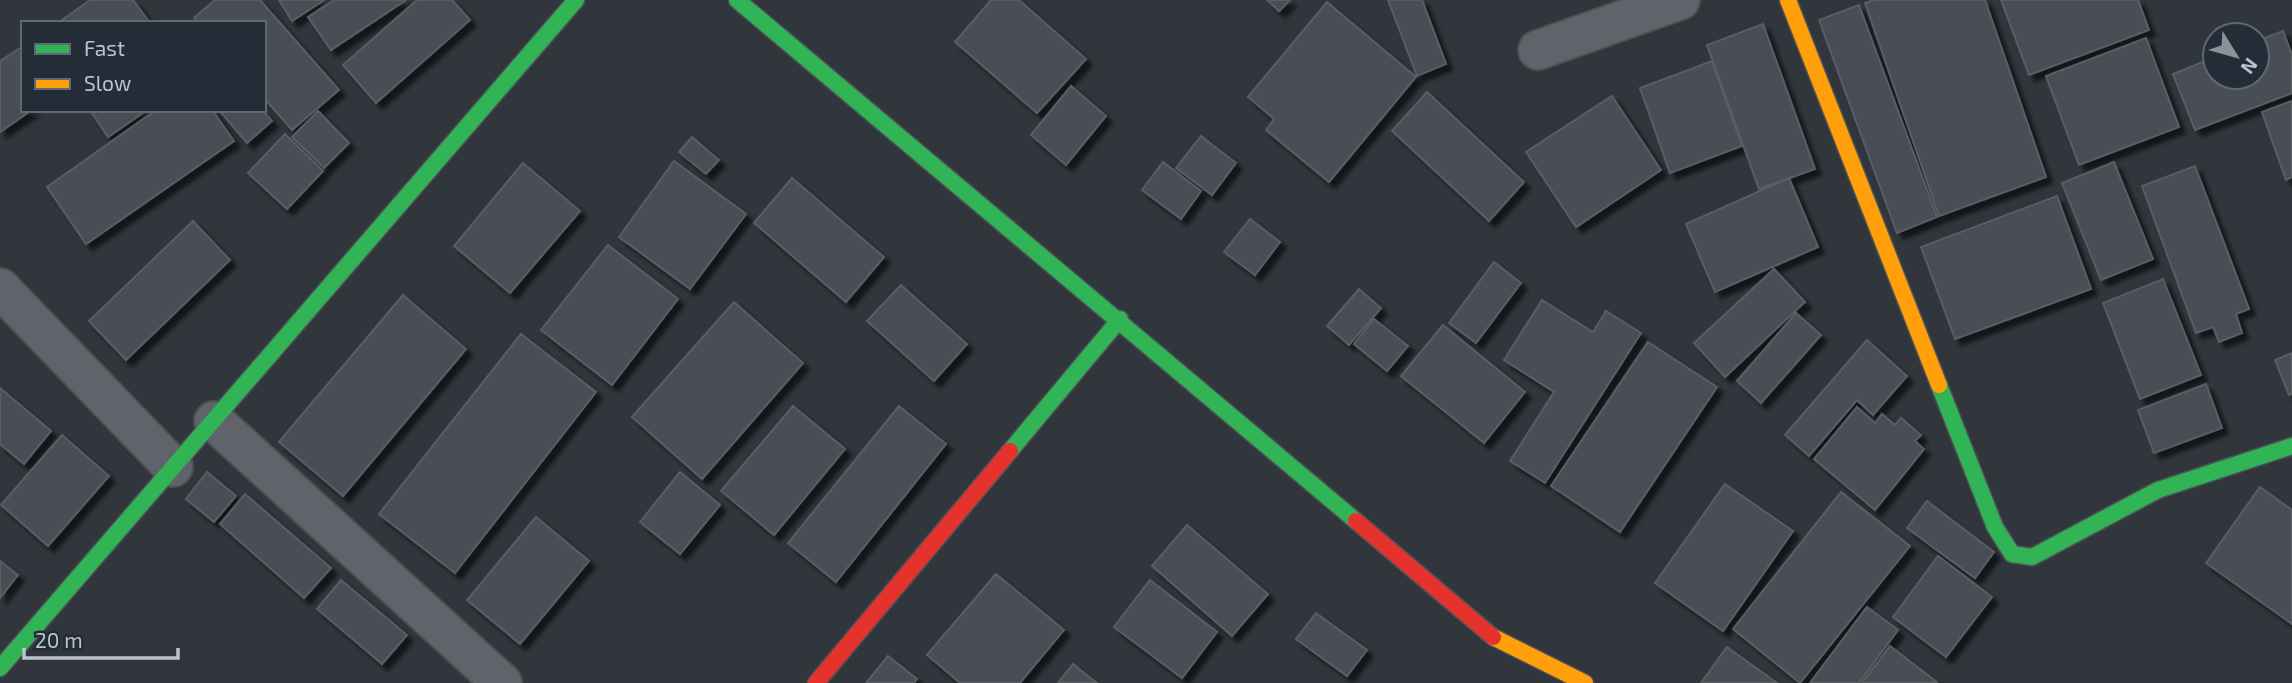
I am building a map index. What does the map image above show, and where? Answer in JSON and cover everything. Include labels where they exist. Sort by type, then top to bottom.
[{"type":"street","points":[[0,668],[576,0]]},
{"type":"street","points":[[737,0],[1120,319],[1495,639],[1585,683]]},
{"type":"street","points":[[1538,50],[1680,0]]},
{"type":"street","points":[[1788,0],[1995,527],[2012,554],[2032,557],[2158,490],[2292,446]]},
{"type":"street","points":[[0,288],[173,467]]},
{"type":"street","points":[[816,683],[1120,319]]},
{"type":"street","points":[[214,421],[502,683]]},
{"type":"building","points":[[90,0],[133,0],[149,21],[61,21]]},
{"type":"building","points":[[215,0],[260,0],[339,90],[292,130],[266,100],[266,21],[196,21],[194,18]]},
{"type":"building","points":[[279,0],[324,0],[292,21]]},
{"type":"building","points":[[334,0],[406,0],[331,50],[308,17]]},
{"type":"building","points":[[417,0],[452,0],[470,20],[376,103],[343,65]]},
{"type":"building","points":[[991,0],[1019,0],[1086,59],[1037,113],[955,42]]},
{"type":"building","points":[[1267,0],[1290,0],[1279,11]]},
{"type":"building","points":[[1388,0],[1422,0],[1446,64],[1417,76]]},
{"type":"building","points":[[1874,0],[1985,0],[2046,177],[1939,216],[1865,3]]},
{"type":"building","points":[[2001,0],[2138,0],[2149,30],[2029,75]]},
{"type":"building","points":[[1327,2],[1416,77],[1329,182],[1266,130],[1274,119],[1248,97]]},
{"type":"building","points":[[1859,5],[1937,217],[1897,233],[1819,20]]},
{"type":"building","points":[[1763,24],[1815,169],[1759,189],[1707,45]]},
{"type":"building","points":[[2283,31],[2292,55],[2292,93],[2195,130],[2173,74],[2201,63],[2201,91],[2271,91],[2271,36]]},
{"type":"building","points":[[2146,38],[2179,127],[2079,165],[2046,76]]},
{"type":"building","points":[[21,47],[21,112],[29,112],[0,132],[0,61]]},
{"type":"building","points":[[1712,61],[1742,146],[1670,173],[1640,88]]},
{"type":"building","points":[[1071,86],[1106,116],[1066,165],[1031,135]]},
{"type":"building","points":[[1427,92],[1524,182],[1489,221],[1392,131]]},
{"type":"building","points":[[1612,96],[1661,170],[1576,227],[1526,152]]},
{"type":"building","points":[[2292,101],[2292,177],[2286,180],[2262,112]]},
{"type":"building","points":[[318,111],[349,143],[324,168],[292,137]]},
{"type":"building","points":[[91,112],[144,112],[108,137]]},
{"type":"building","points":[[153,112],[213,112],[234,141],[86,244],[47,187]]},
{"type":"building","points":[[221,112],[264,112],[272,121],[247,143]]},
{"type":"building","points":[[285,134],[323,171],[287,209],[248,173]]},
{"type":"building","points":[[1201,136],[1236,163],[1212,195],[1176,168]]},
{"type":"building","points":[[692,137],[719,160],[706,174],[679,152]]},
{"type":"building","points":[[674,161],[746,214],[690,289],[619,237]]},
{"type":"building","points":[[1163,162],[1201,191],[1181,219],[1142,190]]},
{"type":"building","points":[[2114,162],[2153,259],[2101,280],[2062,183]]},
{"type":"building","points":[[523,163],[580,211],[510,293],[454,246]]},
{"type":"building","points":[[2195,166],[2249,309],[2236,314],[2242,333],[2219,342],[2213,327],[2196,333],[2142,186]]},
{"type":"building","points":[[792,178],[884,257],[846,302],[754,223]]},
{"type":"building","points":[[1789,178],[1818,247],[1715,292],[1686,224]]},
{"type":"building","points":[[2057,196],[2091,289],[1955,339],[1921,247]]},
{"type":"building","points":[[1250,219],[1280,242],[1255,275],[1224,252]]},
{"type":"building","points":[[193,221],[230,260],[126,360],[89,321]]},
{"type":"building","points":[[608,245],[678,299],[612,385],[541,330]]},
{"type":"building","points":[[1494,262],[1521,283],[1476,343],[1449,323]]},
{"type":"building","points":[[1774,269],[1805,302],[1725,377],[1694,343]]},
{"type":"building","points":[[2163,279],[2201,375],[2140,399],[2103,303]]},
{"type":"building","points":[[901,285],[967,344],[934,381],[867,321]]},
{"type":"building","points":[[1359,289],[1381,308],[1349,345],[1327,326]]},
{"type":"building","points":[[403,295],[466,349],[343,496],[279,442]]},
{"type":"building","points":[[1542,300],[1593,332],[1606,311],[1641,333],[1545,483],[1510,461],[1554,392],[1504,360]]},
{"type":"building","points":[[734,302],[803,363],[702,479],[632,417]]},
{"type":"building","points":[[1796,313],[1821,335],[1761,403],[1737,381]]},
{"type":"building","points":[[1374,319],[1408,346],[1387,371],[1354,344]]},
{"type":"building","points":[[1443,325],[1525,392],[1484,443],[1401,376]]},
{"type":"building","points":[[521,334],[596,392],[455,573],[379,514]]},
{"type":"building","points":[[1867,340],[1907,376],[1873,415],[1857,400],[1809,456],[1785,435]]},
{"type":"building","points":[[1648,342],[1717,387],[1620,532],[1551,486]]},
{"type":"building","points":[[2292,353],[2292,394],[2289,395],[2275,360]]},
{"type":"building","points":[[2206,384],[2222,428],[2154,453],[2138,410]]},
{"type":"building","points":[[0,388],[51,431],[24,464],[0,444]]},
{"type":"building","points":[[793,406],[845,449],[774,535],[721,491]]},
{"type":"building","points":[[899,406],[946,444],[836,582],[788,543]]},
{"type":"building","points":[[1857,407],[1875,423],[1882,414],[1895,425],[1901,418],[1921,435],[1915,441],[1924,449],[1875,510],[1814,459]]},
{"type":"building","points":[[62,435],[109,476],[48,546],[1,505]]},
{"type":"building","points":[[207,472],[236,496],[214,522],[186,499]]},
{"type":"building","points":[[680,472],[720,505],[680,554],[640,522]]},
{"type":"building","points":[[1725,484],[1793,531],[1723,631],[1655,583]]},
{"type":"building","points":[[2260,487],[2292,510],[2292,624],[2206,563]]},
{"type":"building","points":[[1841,492],[1910,546],[1800,683],[1733,629]]},
{"type":"building","points":[[245,494],[331,568],[304,598],[220,524]]},
{"type":"building","points":[[1927,501],[1994,552],[1975,578],[1907,528]]},
{"type":"building","points":[[536,517],[589,561],[520,644],[467,600]]},
{"type":"building","points":[[1187,525],[1268,594],[1232,636],[1152,566]]},
{"type":"building","points":[[1938,556],[1992,597],[1946,657],[1893,617]]},
{"type":"building","points":[[0,561],[18,575],[0,598]]},
{"type":"building","points":[[996,574],[1064,630],[1020,683],[960,683],[927,655]]},
{"type":"building","points":[[341,580],[407,635],[382,664],[317,609]]},
{"type":"building","points":[[1150,580],[1217,632],[1182,678],[1114,627]]},
{"type":"building","points":[[1867,607],[1898,630],[1859,683],[1810,683]]},
{"type":"building","points":[[1316,613],[1367,650],[1347,676],[1296,639]]},
{"type":"building","points":[[1890,646],[1937,682],[1862,683]]},
{"type":"building","points":[[1727,647],[1777,683],[1701,683]]},
{"type":"building","points":[[888,656],[917,679],[914,683],[866,683]]},
{"type":"building","points":[[1073,664],[1097,683],[1058,683]]},
{"type":"traffic: fast","points":[[0,668],[576,0]]},
{"type":"traffic: fast","points":[[737,0],[1356,521]]},
{"type":"traffic: fast","points":[[1010,451],[1120,319]]},
{"type":"traffic: fast","points":[[1939,385],[1995,527],[2012,554],[2032,557],[2158,490],[2292,446]]},
{"type":"traffic: slow","points":[[1788,0],[1939,385]]},
{"type":"traffic: slow","points":[[1493,637],[1585,683]]},
{"type":"traffic: jam","points":[[816,683],[1010,451]]},
{"type":"traffic: jam","points":[[1356,521],[1493,637]]}]
